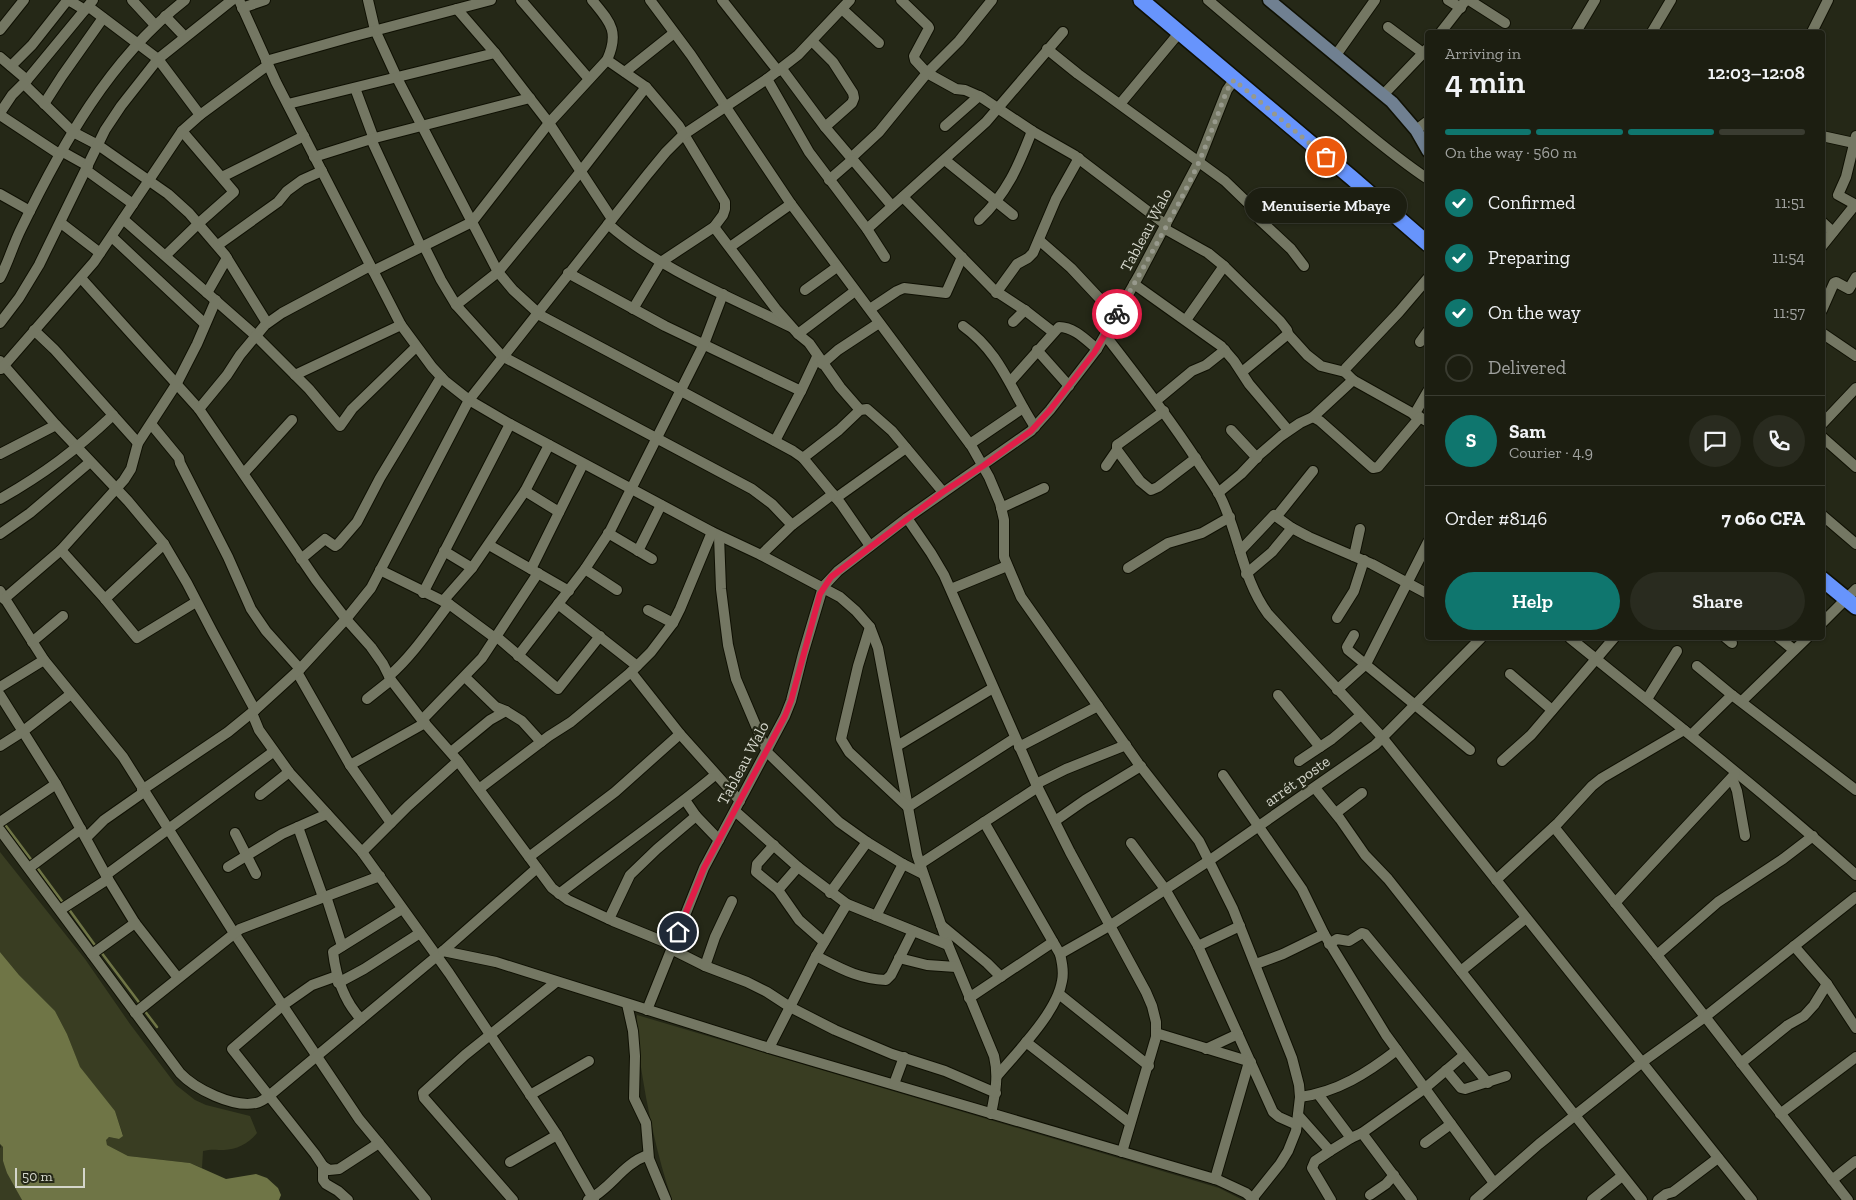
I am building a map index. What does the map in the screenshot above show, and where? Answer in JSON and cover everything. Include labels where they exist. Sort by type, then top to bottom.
[{"type":"highway","points":[[1141,0],[1425,241]]},
{"type":"highway","points":[[1825,581],[1853,598]]},
{"type":"street","points":[[0,30],[24,0]]},
{"type":"street","points":[[132,0],[155,25]]},
{"type":"street","points":[[1,274],[20,230],[60,152],[96,94],[137,43],[185,0]]},
{"type":"street","points":[[0,323],[28,283],[61,223],[73,193],[105,130],[121,106],[158,58],[232,0]]},
{"type":"street","points":[[265,0],[240,4],[314,157],[401,325],[416,347],[441,377],[469,400],[510,424],[715,534],[823,587],[848,603],[870,627],[878,648],[920,864],[956,967],[994,1056],[997,1076],[996,1093],[991,1114]]},
{"type":"street","points":[[368,0],[375,30],[397,78],[498,272],[513,290],[537,313],[803,458],[835,496],[870,546]]},
{"type":"street","points":[[491,0],[375,30],[267,63],[182,131],[112,237],[81,278],[1,365],[116,488],[164,544],[176,563],[254,712],[259,730],[273,752],[362,852],[420,933],[440,953],[490,1035],[558,1135],[591,1199],[610,1184],[633,1161],[648,1155]]},
{"type":"street","points":[[521,0],[588,79]]},
{"type":"street","points":[[199,409],[256,336],[268,323],[282,313],[472,222],[549,123],[607,60],[612,48],[611,24],[592,0]]},
{"type":"street","points":[[440,953],[496,962],[769,1048],[1215,1179],[1241,1190],[1253,1199],[1288,1151],[1298,1120],[1299,1085],[1292,1058],[1256,964],[1210,860],[1187,823],[1126,745],[1026,605],[1007,566],[1003,551],[1004,520],[989,477],[983,466],[970,444],[870,309],[836,267],[791,204],[727,107],[650,0]]},
{"type":"street","points":[[722,0],[824,127],[892,206]]},
{"type":"street","points":[[29,868],[104,820],[254,712],[346,620],[371,588],[469,400],[502,356],[666,152],[683,135],[780,70],[813,42],[850,0]]},
{"type":"street","points":[[901,0],[929,28],[914,56],[915,60],[927,73],[956,89],[965,90],[979,96],[1032,131],[1079,158],[1166,227],[1208,253],[1224,266],[1273,314],[1307,355],[1321,366],[1345,372],[1353,380],[1421,418]]},
{"type":"street","points":[[829,180],[878,132],[927,73],[959,41],[992,0]]},
{"type":"street","points":[[1208,0],[1375,140],[1407,165],[1425,176]]},
{"type":"street","points":[[1336,55],[1375,0]]},
{"type":"street","points":[[1448,0],[1465,2],[1505,23]]},
{"type":"street","points":[[1577,30],[1595,0]]},
{"type":"street","points":[[1653,30],[1671,0]]},
{"type":"street","points":[[1813,30],[1828,0]]},
{"type":"street","points":[[11,66],[32,45],[66,2],[70,1],[89,6],[158,58],[200,115]]},
{"type":"street","points":[[1274,2],[1392,102],[1416,130],[1425,146]]},
{"type":"street","points":[[1443,30],[1465,2]]},
{"type":"street","points":[[89,6],[12,95],[0,114],[87,168],[133,204]]},
{"type":"street","points":[[457,9],[495,53],[549,123],[581,171],[610,221],[634,245],[660,262],[795,331]]},
{"type":"street","points":[[842,9],[878,43]]},
{"type":"street","points":[[165,16],[186,37]]},
{"type":"street","points":[[44,104],[104,18]]},
{"type":"street","points":[[1383,95],[1425,51],[1388,27]]},
{"type":"street","points":[[867,229],[999,109],[1063,32]]},
{"type":"street","points":[[625,72],[674,33]]},
{"type":"street","points":[[1120,104],[1179,33]]},
{"type":"street","points":[[813,42],[833,62],[853,93],[854,98],[852,103],[824,127]]},
{"type":"street","points":[[1047,50],[1225,181],[1255,210],[1260,220],[1291,249],[1304,266]]},
{"type":"street","points":[[288,104],[495,53]]},
{"type":"street","points":[[1,59],[11,66],[44,104],[73,132],[98,145],[149,180],[168,194],[199,222],[227,258],[268,323]]},
{"type":"street","points":[[607,60],[646,87],[671,115],[707,172],[724,202],[725,209],[714,227],[660,262],[634,309]]},
{"type":"street","points":[[767,79],[803,142],[829,180],[867,229],[885,257]]},
{"type":"street","name":"Tableau Walo","points":[[647,1010],[704,868],[767,752],[791,701],[823,587],[831,577],[907,518],[1017,442],[1035,427],[1069,386],[1097,349],[1166,227],[1199,161],[1227,90],[1234,80]]},
{"type":"street","points":[[456,305],[498,272],[581,171],[646,87]]},
{"type":"street","points":[[355,88],[372,139],[422,246],[456,305],[502,356],[723,472],[752,489],[772,504],[792,525]]},
{"type":"street","points":[[945,126],[979,96]]},
{"type":"street","points":[[314,157],[372,139],[530,98]]},
{"type":"street","points":[[1416,130],[1425,123]]},
{"type":"street","points":[[166,254],[234,192],[182,131]]},
{"type":"street","points":[[979,220],[1004,192],[1016,172],[1032,131]]},
{"type":"street","points":[[222,177],[304,136]]},
{"type":"street","points":[[1825,136],[1855,140],[1846,177],[1838,195],[1856,205],[1825,242]]},
{"type":"street","points":[[996,293],[1017,264],[1033,253],[1056,199],[1079,158]]},
{"type":"street","points":[[945,160],[1013,216]]},
{"type":"street","points":[[218,245],[278,202],[287,191],[302,180],[322,171]]},
{"type":"street","points":[[0,194],[30,211]]},
{"type":"street","points":[[903,196],[996,293],[1025,310],[1053,332]]},
{"type":"street","points":[[730,247],[791,204]]},
{"type":"street","points":[[124,219],[166,254],[206,293],[256,336],[295,375],[340,426],[352,409],[416,347]]},
{"type":"street","points":[[61,223],[100,253]]},
{"type":"street","points":[[1825,225],[1833,232]]},
{"type":"street","points":[[714,227],[795,331],[809,343],[820,360],[860,410]]},
{"type":"street","points":[[112,237],[205,324]]},
{"type":"street","points":[[1039,240],[1071,268],[1116,316]]},
{"type":"street","points":[[870,309],[904,288],[949,293],[962,257]]},
{"type":"street","points":[[206,293],[227,258]]},
{"type":"street","points":[[1186,320],[1224,266]]},
{"type":"street","points":[[806,290],[836,267]]},
{"type":"street","points":[[568,273],[665,326],[778,382],[801,391]]},
{"type":"street","points":[[81,278],[199,409],[346,620],[371,647],[390,678],[423,721],[458,761],[537,868],[559,894],[672,947],[705,966],[754,985],[790,1008],[835,1030],[926,1066],[945,1071],[996,1093]]},
{"type":"street","points":[[1345,372],[1346,368],[1395,317],[1425,282]]},
{"type":"street","points":[[1825,303],[1834,283],[1836,282],[1847,289],[1855,284]]},
{"type":"street","points":[[1134,284],[1209,335],[1225,350],[1249,384],[1288,430]]},
{"type":"street","points":[[795,331],[855,291]]},
{"type":"street","points":[[518,656],[585,569],[608,533],[704,344],[723,294]]},
{"type":"street","points":[[216,300],[177,384],[138,443],[131,469],[61,550],[3,600],[44,660],[110,740],[234,933],[359,1119],[426,1200]]},
{"type":"street","points":[[1012,322],[1025,310]]},
{"type":"street","points":[[774,441],[820,360],[879,323]]},
{"type":"street","points":[[295,375],[401,325]]},
{"type":"street","points":[[963,326],[973,333],[990,351],[1035,427]]},
{"type":"street","points":[[1010,382],[1059,327],[1065,327],[1078,334],[1097,349]]},
{"type":"street","points":[[34,330],[54,349],[138,443]]},
{"type":"street","points":[[1242,372],[1288,334]]},
{"type":"street","points":[[1105,335],[1157,400],[1218,493],[1230,517],[1246,574],[1257,599],[1268,614],[1382,738],[1752,1200]]},
{"type":"street","points":[[1420,342],[1425,335]]},
{"type":"street","points":[[1825,335],[1856,356]]},
{"type":"street","points":[[1038,350],[1069,386]]},
{"type":"street","points":[[1157,400],[1192,371],[1206,365],[1225,350]]},
{"type":"street","points":[[301,558],[325,539],[334,546],[338,544],[357,522],[380,478],[441,377]]},
{"type":"street","points":[[1218,493],[1288,430],[1313,417],[1353,380]]},
{"type":"street","points":[[1825,422],[1852,399],[1856,388]]},
{"type":"street","points":[[1313,417],[1373,468],[1378,467],[1421,418],[1425,403]]},
{"type":"street","points":[[803,458],[840,430],[860,410],[865,408],[871,410],[892,431],[943,492]]},
{"type":"street","points":[[970,444],[1023,408]]},
{"type":"street","points":[[1106,466],[1120,442],[1164,411]]},
{"type":"street","points":[[0,499],[46,472],[78,448],[113,415]]},
{"type":"street","points":[[244,473],[292,420]]},
{"type":"street","points":[[151,424],[179,458],[228,557],[245,597],[260,623],[298,670],[350,765],[391,823]]},
{"type":"street","points":[[423,593],[510,424]]},
{"type":"street","points":[[0,454],[56,425]]},
{"type":"street","points":[[1231,430],[1257,458]]},
{"type":"street","points":[[1825,443],[1856,467]]},
{"type":"street","points":[[367,699],[390,678],[422,640],[525,491],[549,445]]},
{"type":"street","points":[[761,555],[792,525],[906,448]]},
{"type":"street","points":[[1117,450],[1139,480],[1151,490],[1158,487],[1196,458]]},
{"type":"street","points":[[0,534],[30,512],[90,462]]},
{"type":"street","points":[[350,765],[423,721],[482,658],[496,638],[534,571],[584,464]]},
{"type":"street","points":[[1240,551],[1272,516],[1277,516],[1313,471]]},
{"type":"street","points":[[1001,508],[1044,488]]},
{"type":"street","points":[[525,491],[560,512]]},
{"type":"street","points":[[638,551],[661,505]]},
{"type":"street","points":[[1277,516],[1292,528],[1309,537],[1359,558],[1425,592]]},
{"type":"street","points":[[1128,568],[1168,543],[1202,533],[1230,517]]},
{"type":"street","points":[[907,518],[931,553],[951,589],[1037,785],[1070,852],[1111,925],[1152,1006],[1156,1033],[1149,1066],[1122,1152]]},
{"type":"street","points":[[1825,518],[1856,544]]},
{"type":"street","points":[[1246,574],[1272,552],[1292,528]]},
{"type":"street","points":[[1337,618],[1354,591],[1359,558],[1360,528]]},
{"type":"street","points":[[608,533],[652,559]]},
{"type":"street","points":[[479,789],[540,742],[572,722],[634,669],[673,623],[715,534]]},
{"type":"street","points":[[715,534],[728,645],[739,686],[767,752],[840,822],[867,842],[923,874]]},
{"type":"street","points":[[105,599],[164,544]]},
{"type":"street","points":[[489,545],[568,590]]},
{"type":"street","points":[[1337,690],[1366,664],[1425,548]]},
{"type":"street","points":[[61,550],[137,638],[196,602]]},
{"type":"street","points":[[444,551],[472,568]]},
{"type":"street","points":[[951,589],[1007,566]]},
{"type":"street","points":[[585,569],[617,590]]},
{"type":"street","points":[[380,570],[446,603],[496,638],[558,689],[600,636]]},
{"type":"street","points":[[1825,620],[1853,598]]},
{"type":"street","points":[[558,604],[600,636],[634,669],[680,734],[716,775],[738,806],[774,845],[798,867],[847,904],[948,944]]},
{"type":"street","points":[[648,610],[673,623]]},
{"type":"street","points":[[32,642],[63,616]]},
{"type":"street","points":[[870,627],[858,666],[841,739],[849,752],[908,807]]},
{"type":"street","points":[[1354,635],[1347,649],[1470,750]]},
{"type":"street","name":"arrét poste","points":[[1060,954],[1111,925],[1210,860],[1375,745],[1479,640]]},
{"type":"street","points":[[1572,640],[1687,733],[1733,776],[1813,836],[1856,875]]},
{"type":"street","points":[[1502,762],[1531,735],[1612,640]]},
{"type":"street","points":[[1782,640],[1794,650]]},
{"type":"street","points":[[1742,701],[1805,640]]},
{"type":"street","points":[[1646,699],[1677,651]]},
{"type":"street","points":[[0,687],[44,660]]},
{"type":"street","points":[[1697,666],[1856,790]]},
{"type":"street","points":[[1510,674],[1552,710]]},
{"type":"street","points":[[465,677],[496,707],[522,721],[540,742]]},
{"type":"street","points":[[897,746],[993,688]]},
{"type":"street","points":[[0,746],[22,732],[71,694]]},
{"type":"street","points":[[0,695],[56,784],[107,877],[135,923],[178,978]]},
{"type":"street","points":[[1496,880],[1554,827],[1592,786],[1602,778],[1687,733],[1732,695]]},
{"type":"street","points":[[1278,696],[1320,747]]},
{"type":"street","points":[[908,807],[1017,743],[1098,706]]},
{"type":"street","points":[[450,752],[490,720],[506,711]]},
{"type":"street","points":[[1299,761],[1361,716]]},
{"type":"street","points":[[529,857],[615,792],[680,734]]},
{"type":"street","points":[[920,864],[1037,785],[1066,769],[1126,745]]},
{"type":"street","points":[[60,910],[273,752]]},
{"type":"street","points":[[362,852],[458,761]]},
{"type":"street","points":[[1055,820],[1084,800],[1142,766]]},
{"type":"street","points":[[260,795],[289,772]]},
{"type":"street","points":[[559,894],[716,775]]},
{"type":"street","points":[[1223,776],[1260,826],[1305,893],[1314,917],[1326,939],[1364,1001],[1424,1089],[1494,1183]]},
{"type":"street","points":[[1733,776],[1744,836]]},
{"type":"street","points":[[1614,903],[1733,776]]},
{"type":"street","points":[[0,822],[56,784]]},
{"type":"street","points":[[1314,788],[1336,813],[1364,855],[1388,879],[1642,1200]]},
{"type":"street","points":[[1336,813],[1362,793]]},
{"type":"street","points":[[685,800],[696,816],[718,840]]},
{"type":"street","points":[[228,867],[247,854],[327,814]]},
{"type":"street","points":[[609,919],[630,875],[656,849],[696,816]]},
{"type":"street","points":[[984,822],[1060,954],[1062,979],[1059,994],[1052,1008],[997,1076]]},
{"type":"street","points":[[298,827],[342,946]]},
{"type":"street","points":[[1554,827],[1705,1016],[1848,1200]]},
{"type":"street","points":[[0,830],[172,1064],[202,1091],[222,1098],[251,1104],[260,1102],[270,1095],[440,953],[537,868]]},
{"type":"street","points":[[235,833],[256,874]]},
{"type":"street","points":[[1656,954],[1718,902],[1813,836]]},
{"type":"street","points":[[830,893],[867,842]]},
{"type":"street","points":[[1131,843],[1165,889],[1198,946],[1276,1115],[1298,1120],[1330,1151]]},
{"type":"street","points":[[774,845],[755,868],[756,872],[778,890],[798,920],[824,942]]},
{"type":"street","points":[[876,916],[903,864]]},
{"type":"street","points":[[778,890],[798,867]]},
{"type":"street","points":[[135,1013],[244,927],[380,876]]},
{"type":"street","points":[[1475,1200],[1641,1063],[1705,1016],[1856,897]]},
{"type":"street","points":[[705,966],[715,937],[732,901]]},
{"type":"street","points":[[769,1048],[816,956],[847,904]]},
{"type":"street","points":[[361,1019],[355,1013],[338,979],[333,952],[402,909]]},
{"type":"street","points":[[1461,971],[1526,918]]},
{"type":"street","points":[[92,954],[135,923]]},
{"type":"street","points":[[941,925],[987,963],[1000,977]]},
{"type":"street","points":[[1198,946],[1240,926]]},
{"type":"street","points":[[816,956],[868,979],[886,980],[891,975],[913,931]]},
{"type":"street","points":[[379,1143],[339,1170],[335,1171],[323,1166],[270,1095],[232,1049],[282,1006],[316,982],[338,979],[364,969],[420,933]]},
{"type":"street","points":[[1256,964],[1326,939],[1349,941],[1362,933],[1364,934],[1488,1083]]},
{"type":"street","points":[[970,998],[1053,942]]},
{"type":"street","points":[[1794,946],[1827,984],[1856,1028]]},
{"type":"street","points":[[899,958],[927,965],[956,967]]},
{"type":"street","points":[[513,1200],[423,1096],[425,1090],[556,982]]},
{"type":"street","points":[[1741,1063],[1788,1026],[1804,1016],[1814,1005],[1827,984]]},
{"type":"street","points":[[1059,994],[1149,1066]]},
{"type":"street","points":[[627,1004],[633,1031],[635,1056],[634,1098],[646,1123],[648,1155],[666,1200]]},
{"type":"street","points":[[1156,1033],[1250,1062]]},
{"type":"street","points":[[1206,1049],[1238,1034]]},
{"type":"street","points":[[1026,1042],[1130,1123]]},
{"type":"street","points":[[1300,1097],[1318,1094],[1346,1084],[1397,1050]]},
{"type":"street","points":[[1331,1200],[1312,1168],[1315,1161],[1362,1133],[1424,1089],[1464,1054]]},
{"type":"street","points":[[894,1084],[904,1057]]},
{"type":"street","points":[[1780,1114],[1856,1057]]},
{"type":"street","points":[[530,1095],[589,1061]]},
{"type":"street","points":[[1215,1179],[1250,1062]]},
{"type":"street","points":[[1446,1070],[1461,1088],[1470,1088],[1506,1076]]},
{"type":"street","points":[[1318,1094],[1351,1138]]},
{"type":"street","points":[[1425,1143],[1451,1124]]},
{"type":"street","points":[[1362,1133],[1412,1200]]},
{"type":"street","points":[[510,1162],[558,1135]]},
{"type":"street","points":[[1658,1200],[1666,1194],[1673,1192],[1718,1158]]},
{"type":"street","points":[[1832,1180],[1856,1161]]},
{"type":"street","points":[[323,1166],[323,1180],[348,1200]]},
{"type":"street","points":[[1370,1195],[1386,1184],[1394,1175]]},
{"type":"street","points":[[1592,1200],[1622,1176]]},
{"type":"shaded area","points":[[0,852],[85,959],[130,1024],[176,1085],[195,1100],[206,1105],[250,1116],[257,1133],[251,1140],[233,1149],[203,1151],[202,1168],[190,1163],[128,1156],[107,1145],[105,1140],[109,1137],[119,1139],[123,1135],[115,1111],[80,1068],[67,1034],[55,1011],[19,975],[0,952]]},
{"type":"shaded area","points":[[0,952],[19,975],[55,1011],[67,1034],[80,1067],[115,1111],[123,1136],[119,1139],[109,1137],[106,1140],[107,1145],[128,1156],[190,1163],[226,1179],[256,1174],[267,1178],[278,1188],[281,1195],[279,1200],[22,1200],[7,1173],[3,1161],[3,1147],[0,1144]]},
{"type":"shaded area","points":[[637,1015],[1219,1188],[1243,1200],[672,1200],[657,1149],[646,1096],[636,1026]]},
{"type":"shaded area","points":[[0,1144],[3,1147],[3,1161],[22,1200],[0,1200]]},
{"type":"waterway","points":[[3,822],[33,862]]},
{"type":"waterway","points":[[36,866],[64,904]]},
{"type":"waterway","points":[[68,908],[97,948]]},
{"type":"waterway","points":[[101,952],[141,1005]]},
{"type":"waterway","points":[[144,1010],[157,1027]]},
{"type":"way so far","points":[[1117,314],[1166,226],[1199,161],[1227,90],[1234,80],[1326,157]]},
{"type":"place","name":"Menuiserie Mbaye","points":[[1326,157]]},
{"type":"route","points":[[678,932],[704,868],[785,716],[791,701],[823,587],[831,577],[870,546],[943,492],[1031,431],[1050,410],[1094,353],[1117,314]]}]
